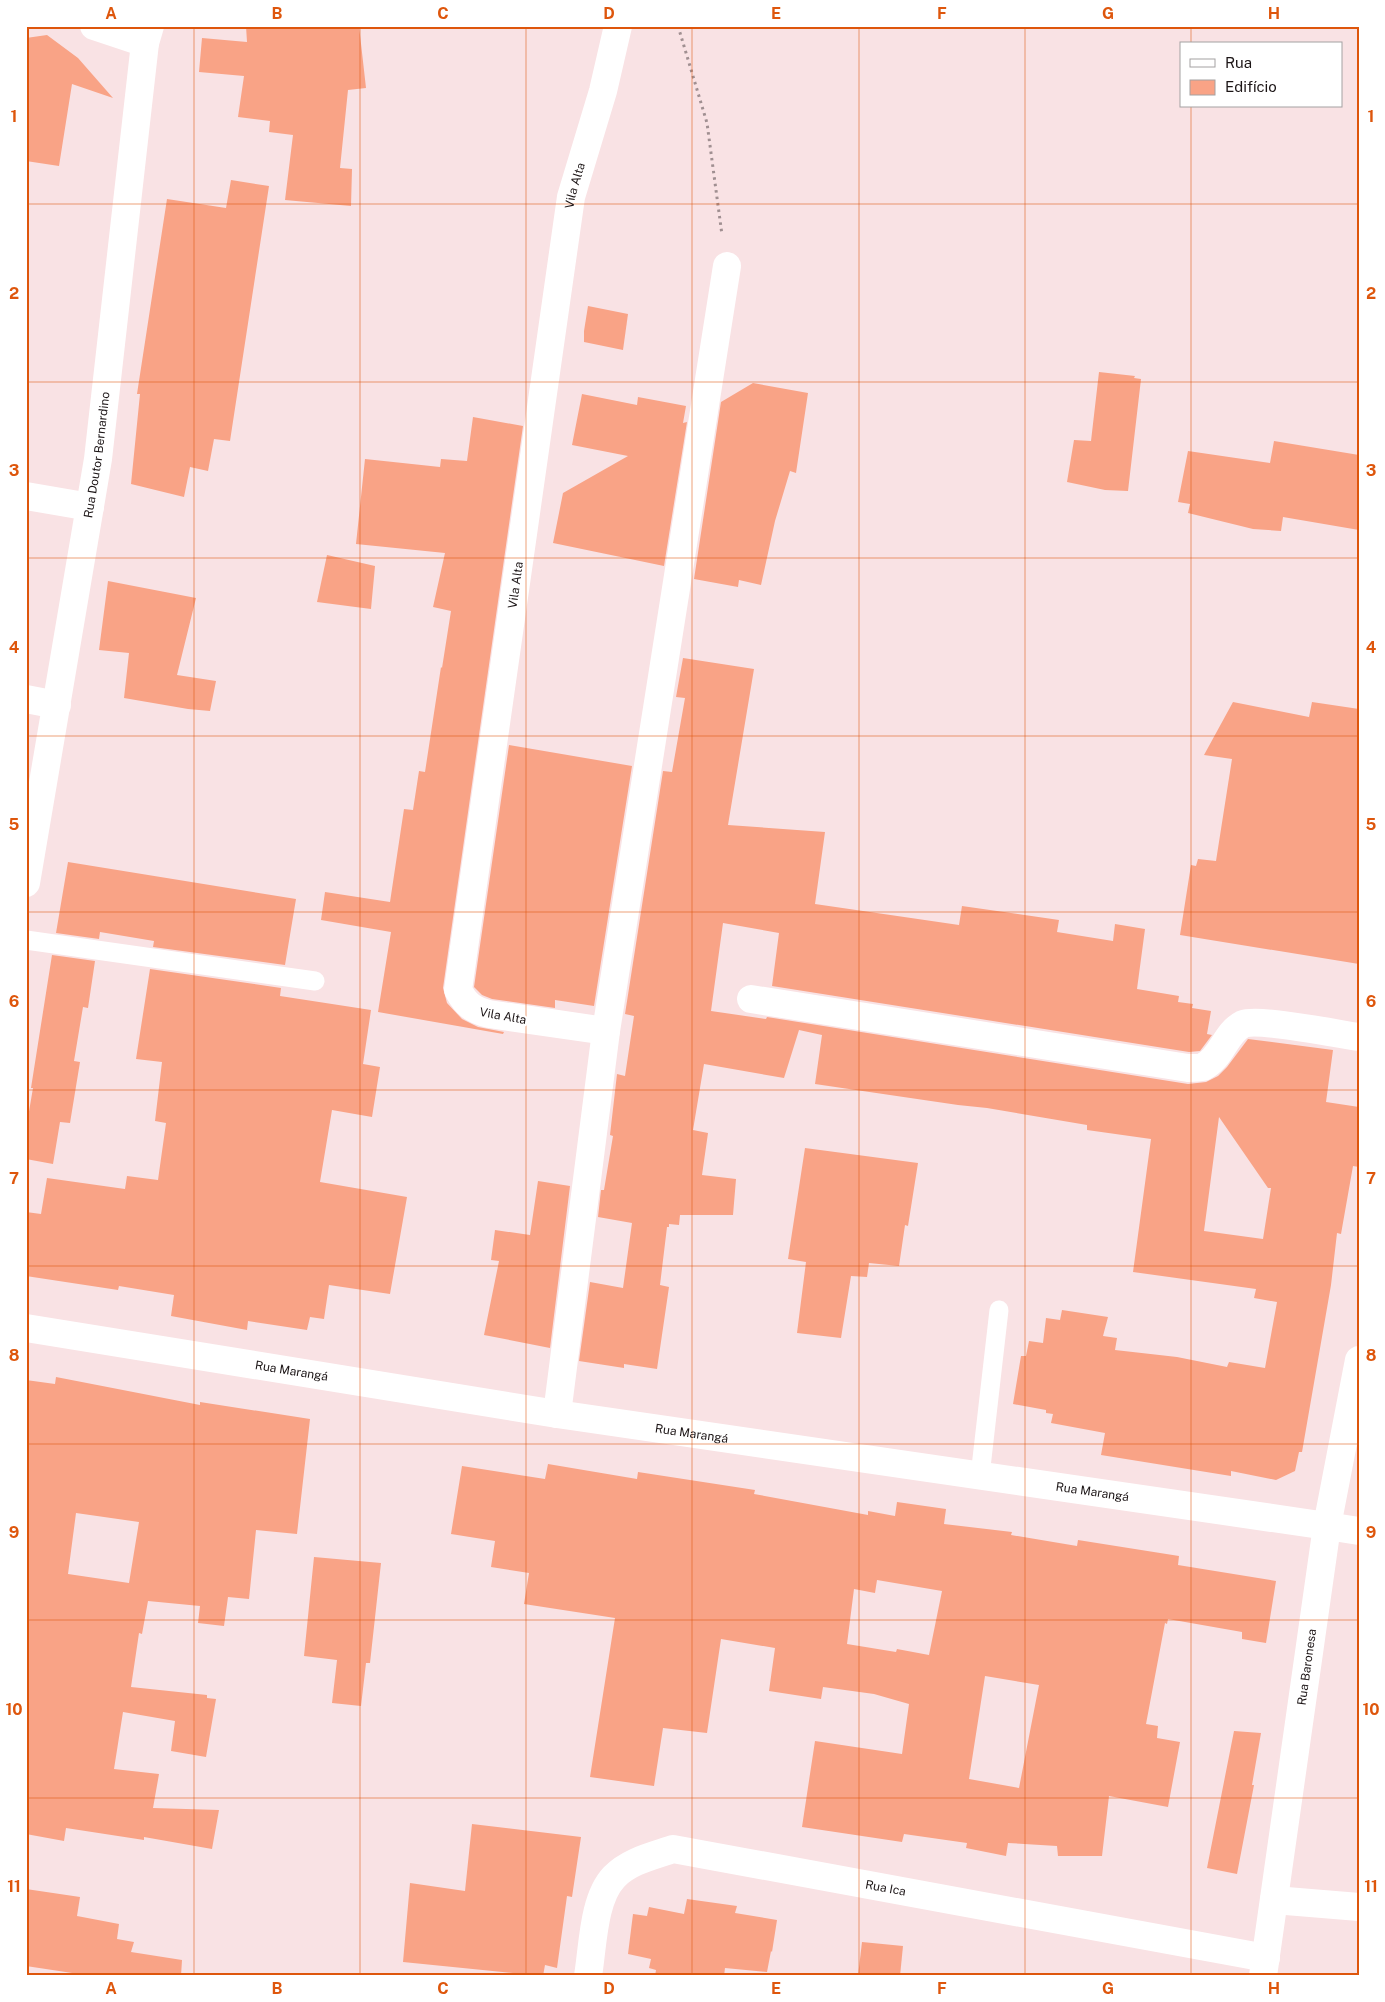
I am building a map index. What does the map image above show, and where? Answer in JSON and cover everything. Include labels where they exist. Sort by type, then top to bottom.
[{"type":"street","points":[[94,26],[148,35]]},
{"type":"street","name":"Vila Alta","points":[[606,1032],[474,1010],[464,1003],[458,990],[571,197],[603,91],[618,26]]},
{"type":"street","name":"Rua Doutor Bernardino","points":[[26,882],[98,459],[148,35]]},
{"type":"street","points":[[557,1414],[606,1032],[727,266]]},
{"type":"street","points":[[26,496],[90,508]]},
{"type":"street","points":[[26,699],[57,705]]},
{"type":"street","points":[[751,1000],[1188,1068],[1202,1067],[1213,1060],[1232,1034],[1243,1024],[1261,1022],[1359,1037]]},
{"type":"street","name":"Rua Marangá","points":[[26,1328],[557,1414],[1359,1532]]},
{"type":"street","name":"Rua Baronesa","points":[[1264,1967],[1327,1526],[1359,1360]]},
{"type":"street","name":"Rua Ica","points":[[588,1976],[599,1901],[614,1877],[637,1861],[673,1849],[1264,1967]]},
{"type":"street","points":[[1274,1900],[1359,1907]]},
{"type":"lane","points":[[26,940],[315,981]]},
{"type":"lane","points":[[980,1476],[999,1310]]},
{"type":"path","points":[[678,26],[707,123],[727,266]]},
{"type":"building","points":[[246,26],[359,26],[366,88],[348,90],[340,168],[352,169],[351,206],[285,200],[293,135],[269,132],[270,121],[238,117],[244,76],[199,72],[202,38],[247,42]]},
{"type":"building","points":[[47,35],[78,58],[113,98],[72,84],[59,166],[26,161],[26,38]]},
{"type":"building","points":[[231,180],[269,186],[230,441],[214,439],[208,471],[190,467],[184,497],[131,484],[140,394],[137,394],[167,199],[226,208]]},
{"type":"building","points":[[588,306],[628,314],[623,350],[584,342]]},
{"type":"building","points":[[1099,372],[1135,376],[1134,378],[1141,379],[1128,491],[1105,490],[1067,482],[1074,440],[1091,441]]},
{"type":"building","points":[[753,383],[808,393],[796,473],[790,471],[775,521],[761,585],[739,580],[738,587],[694,579],[721,402]]},
{"type":"building","points":[[582,394],[637,405],[638,397],[686,406],[683,423],[687,422],[664,566],[553,543],[563,493],[628,456],[572,445]]},
{"type":"building","points":[[473,417],[523,426],[443,988],[447,1003],[462,1019],[478,1027],[504,1032],[503,1034],[378,1012],[391,932],[321,920],[325,892],[390,902],[404,809],[413,810],[419,771],[425,772],[451,611],[433,607],[445,553],[356,544],[365,459],[440,467],[441,459],[467,461]]},
{"type":"building","points":[[1274,441],[1359,455],[1359,530],[1283,517],[1281,531],[1253,529],[1188,513],[1190,504],[1178,502],[1188,451],[1270,463]]},
{"type":"building","points":[[327,555],[375,566],[371,609],[317,602]]},
{"type":"building","points":[[108,581],[196,598],[177,675],[216,681],[210,711],[124,698],[129,653],[99,650]]},
{"type":"building","points":[[683,658],[754,669],[728,825],[825,832],[815,904],[959,925],[962,906],[1059,920],[1057,932],[1113,941],[1115,924],[1145,929],[1137,989],[1179,996],[1178,1002],[1193,1004],[1192,1008],[1211,1011],[1207,1034],[1212,1035],[1200,1051],[1189,1052],[772,986],[779,933],[723,923],[711,1011],[766,1019],[767,1017],[1188,1084],[1206,1082],[1218,1076],[1248,1039],[1333,1050],[1326,1102],[1359,1107],[1359,1167],[1353,1166],[1341,1234],[1337,1233],[1331,1285],[1302,1452],[1299,1452],[1295,1471],[1276,1480],[1231,1471],[1231,1476],[1101,1455],[1105,1433],[1051,1423],[1053,1414],[1046,1413],[1046,1410],[1013,1404],[1021,1356],[1026,1356],[1029,1341],[1043,1343],[1046,1318],[1060,1320],[1062,1310],[1108,1317],[1103,1336],[1117,1338],[1115,1350],[1177,1357],[1227,1367],[1229,1362],[1265,1368],[1277,1302],[1254,1298],[1256,1289],[1133,1272],[1151,1139],[1087,1130],[1087,1125],[987,1108],[815,1084],[822,1035],[799,1030],[784,1078],[704,1064],[693,1130],[708,1133],[702,1175],[736,1179],[733,1215],[680,1215],[679,1225],[669,1224],[669,1227],[667,1227],[660,1285],[669,1287],[657,1369],[624,1364],[624,1368],[579,1361],[590,1282],[623,1288],[632,1223],[598,1217],[601,1190],[604,1190],[613,1136],[610,1135],[617,1074],[625,1076],[634,1016],[625,1014],[663,771],[672,772],[685,698],[676,697]],"holes":[[[1219,1117],[1268,1188],[1271,1188],[1263,1239],[1204,1231]]]},
{"type":"building","points":[[1233,702],[1309,717],[1312,702],[1359,709],[1359,964],[1180,935],[1191,865],[1196,866],[1198,859],[1216,861],[1232,759],[1204,755]]},
{"type":"building","points":[[509,745],[632,766],[594,1006],[555,1000],[555,1008],[492,999],[482,995],[474,987]]},
{"type":"building","points":[[68,862],[296,899],[285,965],[153,947],[154,941],[100,932],[99,939],[56,933]]},
{"type":"building","points":[[52,955],[95,961],[88,1008],[83,1007],[74,1061],[80,1062],[70,1123],[60,1122],[53,1164],[26,1159],[26,1129],[33,1088],[31,1088]]},
{"type":"building","points":[[150,969],[281,988],[280,996],[371,1010],[363,1064],[380,1067],[372,1117],[332,1110],[320,1182],[407,1197],[390,1294],[329,1285],[324,1319],[310,1317],[307,1330],[248,1321],[247,1330],[171,1316],[174,1295],[119,1286],[118,1290],[26,1276],[26,1212],[41,1214],[47,1178],[125,1189],[127,1176],[158,1180],[166,1123],[155,1121],[162,1062],[136,1059]]},
{"type":"building","points":[[805,1148],[918,1163],[908,1226],[905,1225],[899,1266],[869,1263],[867,1277],[851,1276],[841,1338],[797,1333],[806,1262],[788,1259]]},
{"type":"building","points":[[538,1181],[570,1186],[550,1348],[484,1335],[499,1261],[491,1260],[495,1230],[530,1235]]},
{"type":"building","points":[[56,1377],[200,1405],[200,1402],[310,1419],[297,1534],[256,1530],[249,1599],[228,1597],[224,1626],[198,1623],[200,1606],[148,1601],[142,1634],[139,1633],[131,1687],[207,1695],[207,1698],[216,1699],[206,1757],[171,1751],[175,1721],[123,1712],[114,1769],[159,1774],[153,1808],[219,1810],[212,1849],[144,1837],[144,1840],[66,1828],[64,1841],[26,1834],[26,1380],[55,1384]],"holes":[[[76,1513],[139,1522],[129,1583],[68,1574]]]},
{"type":"building","points":[[548,1464],[637,1479],[638,1472],[755,1490],[754,1494],[868,1515],[868,1511],[895,1516],[897,1502],[946,1509],[944,1524],[1012,1532],[1011,1535],[1077,1546],[1078,1540],[1179,1556],[1178,1565],[1276,1581],[1266,1643],[1242,1639],[1242,1632],[1168,1619],[1167,1624],[1165,1623],[1146,1724],[1158,1726],[1157,1738],[1180,1742],[1168,1807],[1109,1796],[1102,1856],[1058,1856],[1057,1846],[1008,1843],[1006,1856],[966,1848],[967,1843],[904,1834],[902,1842],[802,1827],[815,1741],[902,1754],[909,1704],[874,1694],[823,1687],[821,1699],[769,1691],[775,1648],[721,1639],[707,1733],[663,1728],[654,1786],[590,1777],[615,1618],[524,1604],[529,1573],[491,1567],[495,1541],[451,1534],[462,1466],[545,1479]],"holes":[[[877,1580],[942,1591],[929,1655],[897,1649],[896,1652],[847,1644],[854,1589],[875,1593]],[[985,1676],[1039,1685],[1019,1788],[969,1779]]]},
{"type":"building","points":[[314,1557],[381,1563],[370,1663],[366,1663],[361,1706],[332,1703],[337,1660],[304,1656]]},
{"type":"building","points":[[1234,1731],[1261,1733],[1252,1785],[1254,1785],[1237,1874],[1207,1868]]},
{"type":"building","points":[[472,1824],[581,1837],[572,1897],[567,1896],[557,1968],[545,1965],[543,1976],[403,1962],[410,1883],[465,1891]]},
{"type":"building","points":[[26,1889],[80,1897],[77,1916],[119,1924],[117,1939],[134,1942],[131,1952],[182,1960],[181,1976],[92,1976],[26,1966]]},
{"type":"building","points":[[687,1899],[737,1906],[735,1913],[777,1920],[767,1972],[725,1968],[724,1976],[655,1976],[656,1970],[649,1968],[651,1959],[628,1954],[633,1914],[647,1916],[649,1907],[684,1914]]},
{"type":"building","points":[[862,1942],[903,1946],[900,1976],[858,1976]]}]
